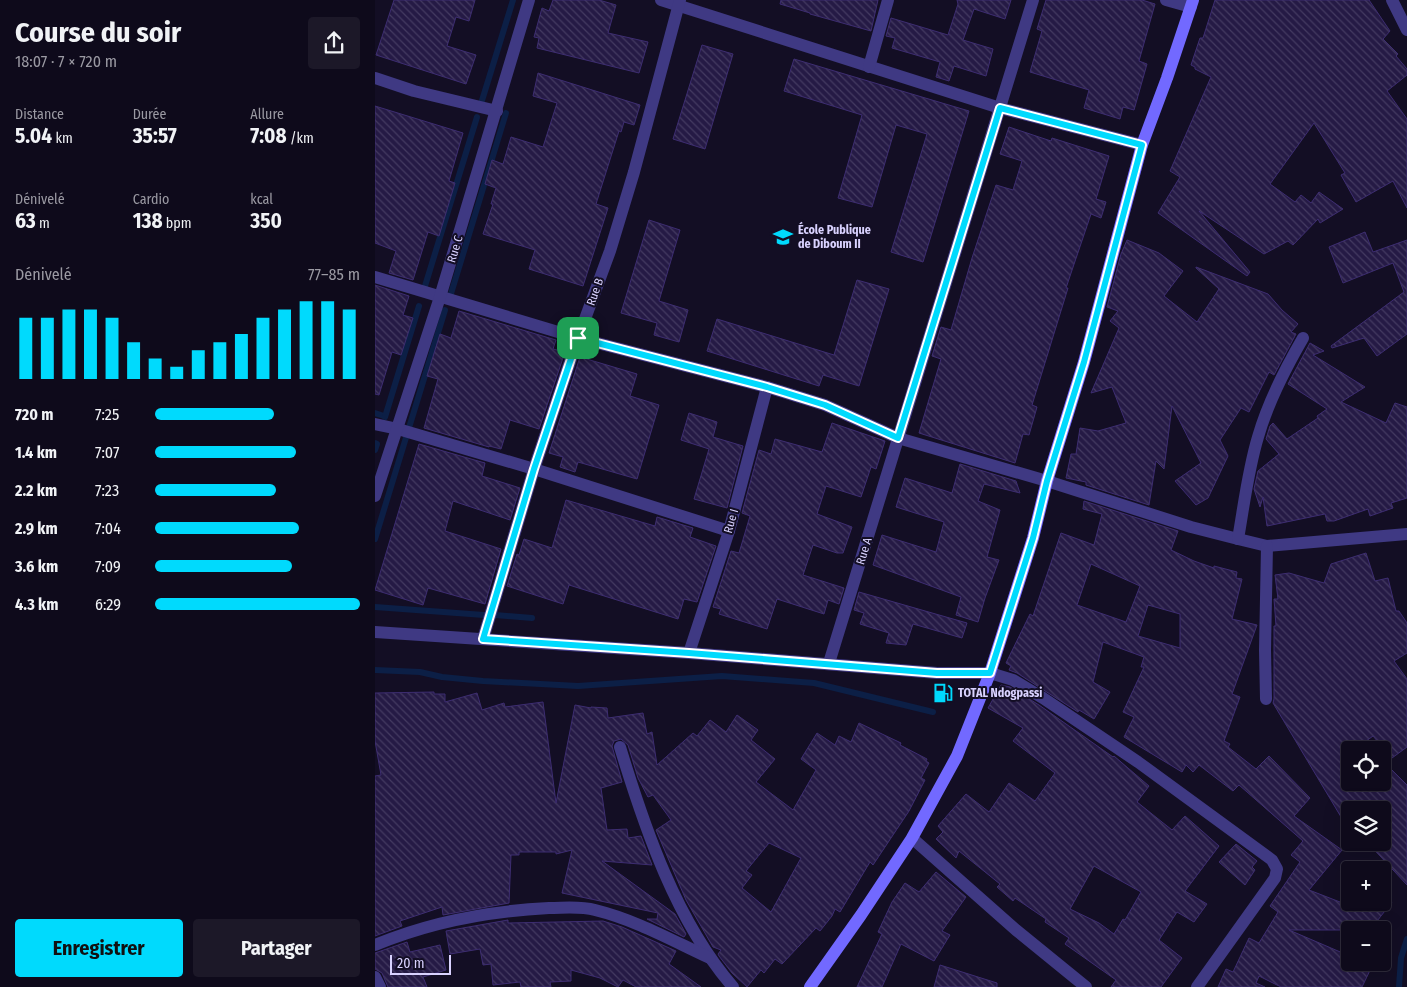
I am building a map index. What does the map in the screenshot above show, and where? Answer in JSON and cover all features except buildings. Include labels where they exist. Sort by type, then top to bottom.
[{"type":"main road","points":[[810,987],[912,838],[957,756],[990,673],[1033,538],[1047,481],[1084,362],[1142,145],[1192,4]]},
{"type":"street","name":"Rue C","points":[[375,496],[440,297],[529,0]]},
{"type":"street","points":[[661,0],[679,3],[869,67],[1000,108],[1142,145]]},
{"type":"street","points":[[869,67],[888,0]]},
{"type":"street","name":"Rue A","points":[[829,664],[1033,0]]},
{"type":"street","points":[[1166,0],[1192,4]]},
{"type":"street","points":[[1392,0],[1407,30]]},
{"type":"street","name":"Rue B","points":[[483,639],[534,469],[578,338],[610,251],[634,172],[679,3]]},
{"type":"street","points":[[375,78],[414,92],[497,111]]},
{"type":"street","points":[[375,277],[578,338],[767,387],[825,405],[898,438],[1047,481],[1191,527],[1238,539],[1267,546],[1407,534]]},
{"type":"street","points":[[1238,539],[1257,438],[1289,362],[1303,338]]},
{"type":"street","name":"Rue I","points":[[689,653],[729,531],[767,387]]},
{"type":"street","points":[[375,424],[534,469],[729,531]]},
{"type":"street","points":[[1266,699],[1267,546]]},
{"type":"street","points":[[375,632],[689,653],[937,673],[990,673],[1013,680],[1138,762],[1272,860],[1277,869],[1275,878],[1197,987]]},
{"type":"street","points":[[620,747],[640,813],[668,882],[697,936],[733,987]]},
{"type":"street","points":[[912,838],[1016,930],[1086,987]]},
{"type":"street","points":[[375,945],[448,921],[523,910],[579,907],[594,909],[633,922],[711,958]]},
{"type":"street","points":[[375,977],[380,987]]},
{"type":"waterway","points":[[480,107],[513,0]]},
{"type":"waterway","points":[[450,297],[506,113]]},
{"type":"waterway","points":[[425,286],[477,117]]},
{"type":"waterway","points":[[385,417],[419,306]]},
{"type":"waterway","points":[[375,539],[445,310]]},
{"type":"waterway","points":[[375,413],[384,416]]},
{"type":"waterway","points":[[375,443],[377,444],[375,450]]},
{"type":"waterway","points":[[375,607],[484,615]]},
{"type":"waterway","points":[[495,615],[532,618]]},
{"type":"waterway","points":[[375,670],[420,672],[442,677],[483,681],[578,686],[722,676],[814,683],[933,712]]},
{"type":"waterway","points":[[1399,987],[1401,958],[1407,939]]},
{"type":"place","name":"École Publique de Diboum II","points":[[783,237]]},
{"type":"place","name":"TOTAL Ndogpassi","points":[[943,693]]},
{"type":"route","points":[[1000,108],[1142,145],[1084,362],[1047,481],[1033,538],[990,673],[937,673],[483,639],[534,469],[578,338],[767,387],[825,405],[898,438],[1000,108]]}]
